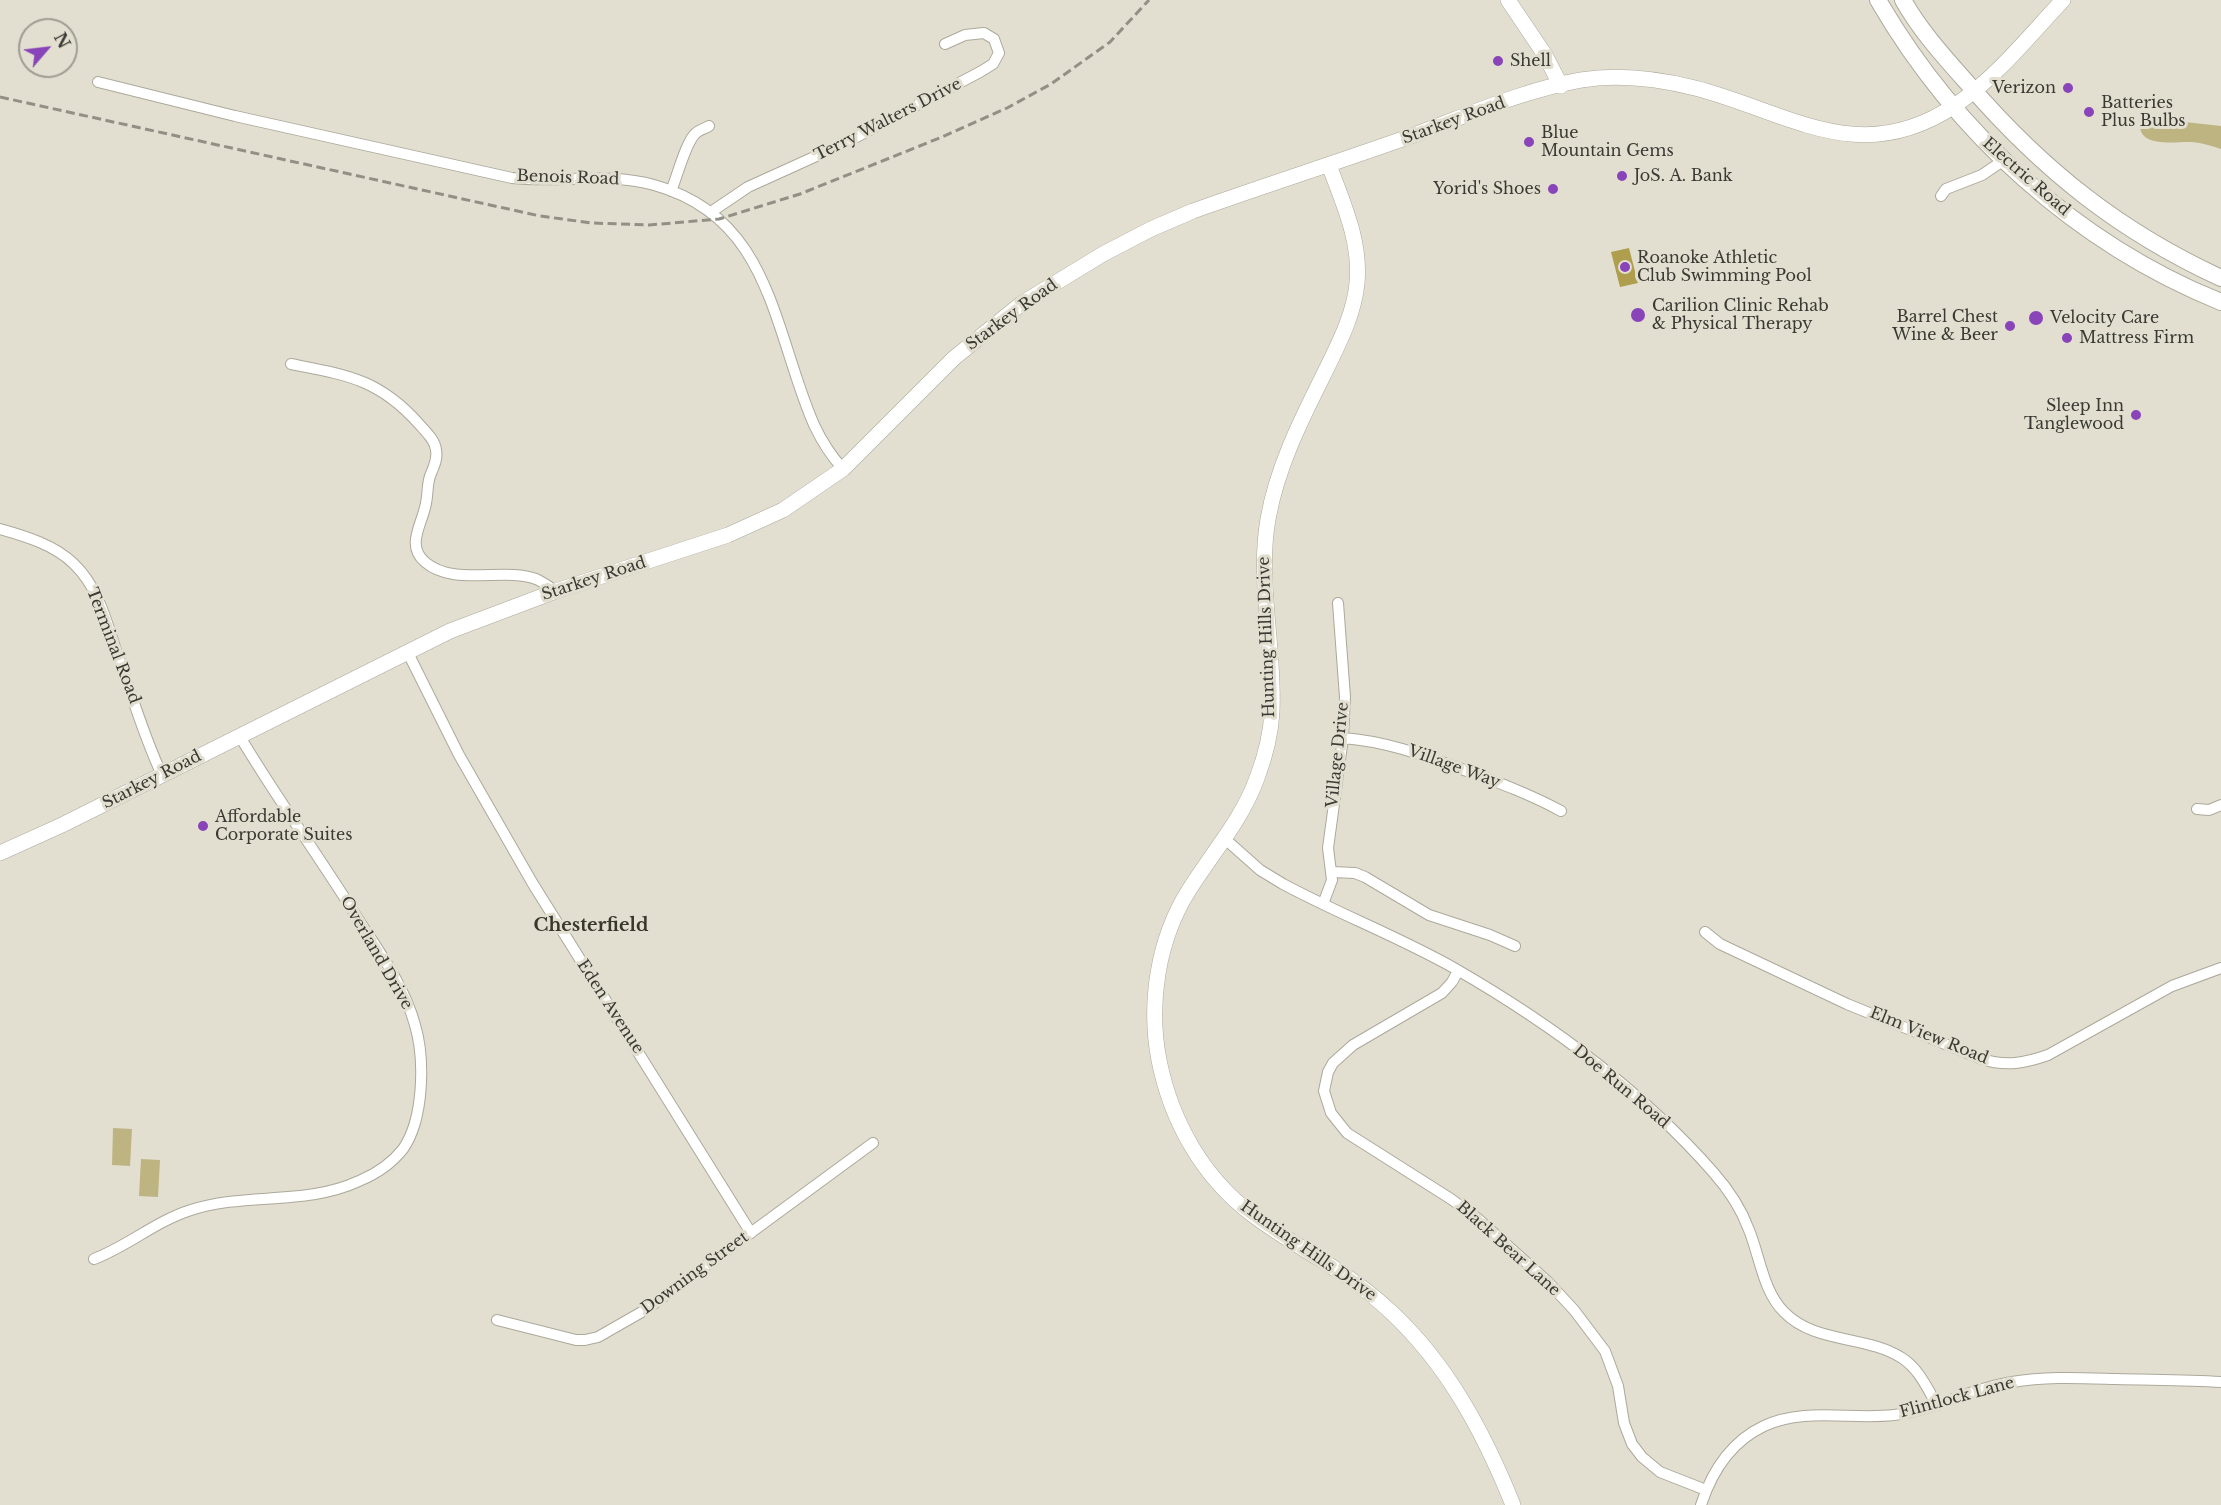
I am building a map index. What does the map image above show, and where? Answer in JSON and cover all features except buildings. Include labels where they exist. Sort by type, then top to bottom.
[{"type":"main road","points":[[1508,0],[1545,55],[1561,86]]},
{"type":"main road","name":"Electric Road","points":[[1878,0],[1911,52],[1953,106],[2004,160],[2040,193],[2100,238],[2180,284],[2221,302]]},
{"type":"main road","name":"Electric Road","points":[[1903,0],[1923,31],[1974,92],[2041,160],[2090,201],[2149,241],[2221,278]]},
{"type":"main road","name":"Starkey Road","points":[[0,853],[62,825],[408,651],[498,611],[728,535],[783,510],[843,469],[954,358],[1021,304],[1065,276],[1143,233],[1193,212],[1523,96],[1581,80],[1607,78],[1665,82],[1696,88],[1838,134],[1880,134],[1906,128],[1953,106],[1974,92],[2063,0]]},
{"type":"main road","name":"Hunting Hills Drive","points":[[1329,165],[1352,226],[1356,245],[1357,280],[1354,300],[1338,345],[1282,465],[1274,492],[1266,537],[1264,573],[1272,684],[1271,724],[1265,752],[1246,803],[1188,891],[1177,912],[1162,957],[1155,1007],[1156,1033],[1161,1068],[1174,1112],[1195,1152],[1229,1194],[1252,1214],[1347,1276],[1390,1311],[1414,1335],[1449,1379],[1467,1407],[1485,1441],[1513,1505]]},
{"type":"street","name":"Terry Walters Drive","points":[[711,212],[772,174],[819,156],[980,72],[993,64],[999,53],[994,39],[984,33],[965,35],[945,44]]},
{"type":"street","name":"Benois Road","points":[[98,82],[280,126],[513,177],[545,181],[630,180],[671,191],[698,202],[741,243],[757,268],[768,290],[816,432],[830,455],[843,469]]},
{"type":"street","points":[[671,191],[687,146],[696,133],[709,126]]},
{"type":"street","points":[[1941,196],[1946,189],[1982,175],[2004,160]]},
{"type":"street","points":[[291,364],[350,376],[377,388],[407,410],[432,438],[436,448],[435,464],[427,486],[425,508],[416,537],[420,555],[425,562],[439,570],[454,574],[524,576],[535,579],[556,591]]},
{"type":"street","name":"Terminal Road","points":[[0,529],[17,533],[58,552],[75,565],[86,578],[99,601],[150,751],[162,775]]},
{"type":"street","name":"Village Drive","points":[[1323,904],[1332,880],[1328,848],[1343,738],[1344,672],[1338,603]]},
{"type":"street","name":"Eden Avenue","points":[[408,651],[459,755],[532,884],[751,1233]]},
{"type":"street","name":"Overland Drive","points":[[94,1259],[166,1220],[191,1210],[230,1202],[315,1195],[359,1181],[393,1160],[412,1130],[418,1106],[421,1056],[415,1024],[405,999],[380,952],[239,735]]},
{"type":"street","name":"Village Way","points":[[1343,738],[1365,739],[1400,747],[1531,795],[1561,811]]},
{"type":"street","points":[[2197,809],[2210,810],[2221,805]]},
{"type":"street","name":"Doe Run Road","points":[[1224,838],[1260,870],[1282,884],[1458,971],[1518,1008],[1611,1076],[1701,1159],[1731,1193],[1741,1211],[1770,1292],[1785,1314],[1812,1330],[1887,1351],[1902,1358],[1921,1377],[1937,1405]]},
{"type":"street","points":[[1332,872],[1355,873],[1365,877],[1429,915],[1490,935],[1515,946]]},
{"type":"street","name":"Elm View Road","points":[[1705,932],[1720,944],[1847,1004],[1982,1059],[2001,1064],[2027,1063],[2048,1055],[2172,986],[2221,968]]},
{"type":"street","name":"Black Bear Lane","points":[[1458,971],[1442,993],[1353,1045],[1333,1063],[1328,1072],[1324,1091],[1331,1113],[1347,1133],[1443,1193],[1477,1218],[1548,1282],[1574,1310],[1605,1351],[1618,1386],[1627,1435],[1637,1450],[1660,1472],[1706,1490]]},
{"type":"street","name":"Downing Street","points":[[497,1320],[576,1340],[598,1337],[647,1309],[873,1143]]},
{"type":"street","name":"Flintlock Lane","points":[[1701,1505],[1718,1466],[1729,1451],[1749,1434],[1771,1423],[1795,1416],[1859,1418],[1889,1416],[1937,1405],[1986,1387],[2044,1378],[2221,1382]]},
{"type":"shaded area","points":[[2149,118],[2221,126],[2221,149],[2196,142],[2151,140],[2141,131],[2140,123]]},
{"type":"shaded area","name":"Roanoke Athletic Club Swimming Pool","points":[[1629,248],[1638,283],[1620,287],[1611,252]]},
{"type":"shaded area","points":[[113,1128],[132,1129],[130,1166],[112,1165]]},
{"type":"shaded area","points":[[141,1159],[160,1160],[158,1197],[139,1196]]},
{"type":"railway","points":[[0,97],[540,216],[592,223],[649,225],[719,219],[800,194],[942,137],[1007,108],[1051,84],[1110,42],[1149,0]]},
{"type":"place","name":"Shell","points":[[1498,61]]},
{"type":"place","name":"Verizon","points":[[2068,88]]},
{"type":"place","name":"Batteries Plus Bulbs","points":[[2089,112]]},
{"type":"place","name":"Blue Mountain Gems","points":[[1529,142]]},
{"type":"place","name":"JoS. A. Bank","points":[[1622,176]]},
{"type":"place","name":"Yorid's Shoes","points":[[1553,189]]},
{"type":"place","name":"Roanoke Athletic Club Swimming Pool","points":[[1625,267]]},
{"type":"place","name":"Carilion Clinic Rehab & Physical Therapy","points":[[1638,315]]},
{"type":"place","name":"Velocity Care","points":[[2036,318]]},
{"type":"place","name":"Barrel Chest Wine & Beer","points":[[2010,326]]},
{"type":"place","name":"Mattress Firm","points":[[2067,338]]},
{"type":"place","name":"Sleep Inn Tanglewood","points":[[2136,415]]},
{"type":"place","name":"Affordable Corporate Suites","points":[[203,826]]},
{"type":"district","name":"Chesterfield","points":[[591,926]]}]
